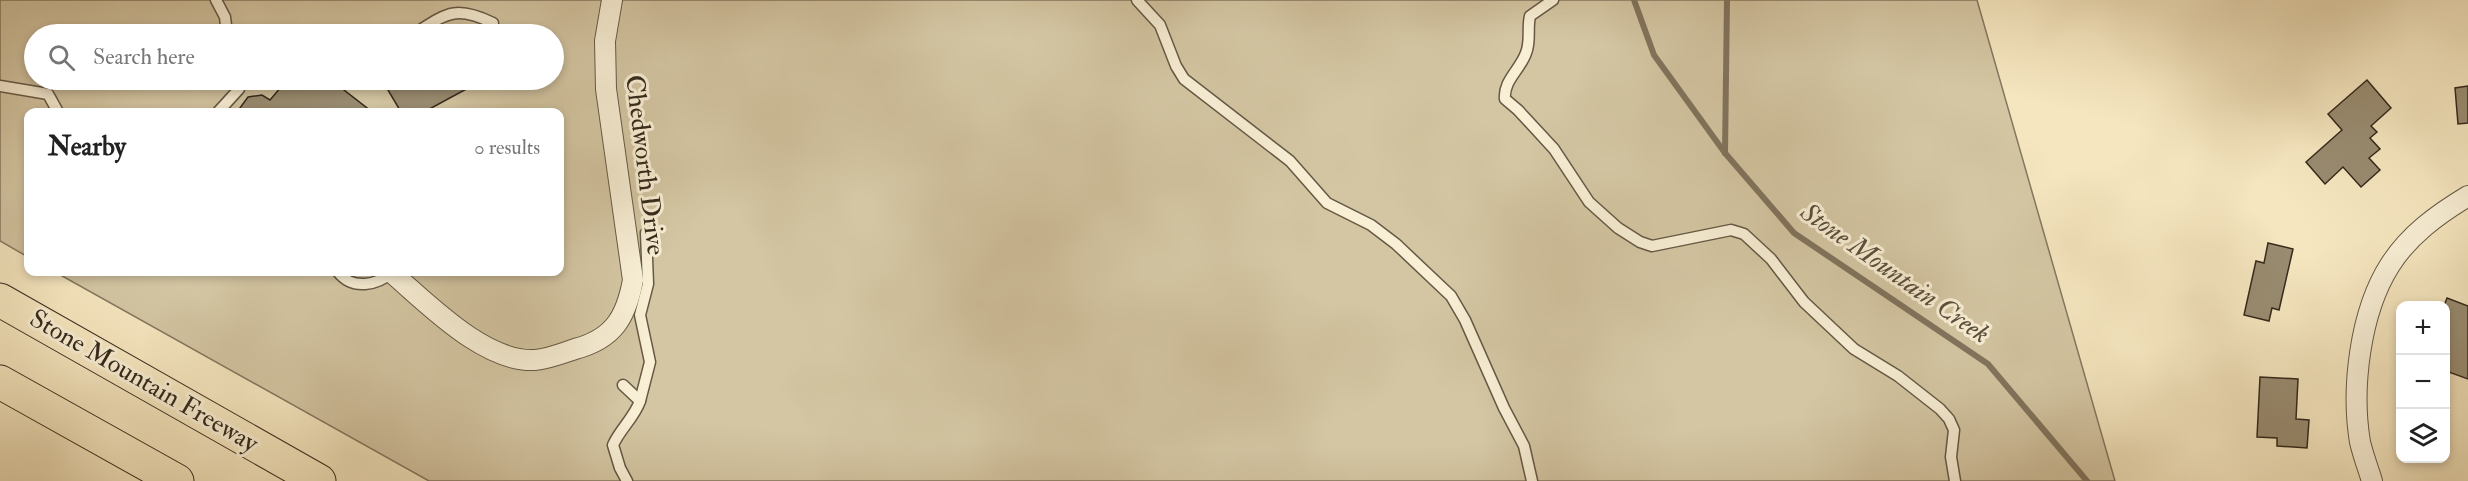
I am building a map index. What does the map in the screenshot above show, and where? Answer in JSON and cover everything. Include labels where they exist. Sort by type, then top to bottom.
[{"type":"highway","name":"Stone Mountain Freeway","points":[[0,300],[319,481]]},
{"type":"highway","points":[[0,382],[177,481]]},
{"type":"street","name":"Chedworth Drive","points":[[397,276],[429,305],[477,342],[511,358],[536,360],[582,347],[611,333],[628,302],[633,280],[606,89],[605,41],[612,0]]},
{"type":"street","points":[[2372,481],[2360,442],[2356,383],[2366,325],[2390,266],[2411,238],[2440,213],[2468,196]]},
{"type":"lane","points":[[216,0],[225,17],[226,24]]},
{"type":"lane","points":[[1137,0],[1160,26],[1176,66],[1184,79],[1290,161],[1327,203],[1371,225],[1396,244],[1451,296],[1465,320],[1504,408],[1524,446],[1532,481]]},
{"type":"lane","points":[[1553,0],[1530,16],[1527,53],[1504,89],[1505,99],[1554,149],[1589,202],[1618,228],[1640,242],[1652,246],[1731,230],[1744,234],[1771,260],[1804,302],[1841,338],[1867,358],[1898,376],[1949,418],[1954,430],[1951,457],[1955,481]]},
{"type":"lane","points":[[430,24],[459,11],[475,14],[493,24]]},
{"type":"lane","points":[[0,86],[48,94],[56,108]]},
{"type":"lane","points":[[222,108],[238,90]]},
{"type":"lane","points":[[627,481],[620,468],[613,445],[618,434],[637,410],[650,362],[640,315],[648,284],[646,233]]},
{"type":"lane","points":[[341,276],[361,285],[374,284],[387,276]]},
{"type":"lane","points":[[623,385],[640,401]]},
{"type":"shaded area","points":[[0,0],[1977,0],[2115,481],[429,481],[62,276],[564,276],[564,108],[24,108],[24,255],[0,241]]},
{"type":"building","points":[[2367,80],[2391,108],[2371,126],[2377,132],[2370,138],[2380,149],[2369,158],[2380,170],[2361,187],[2343,167],[2325,184],[2306,162],[2342,130],[2328,114]]},
{"type":"building","points":[[2468,86],[2468,123],[2458,124],[2455,88]]},
{"type":"building","points":[[278,90],[344,90],[367,108],[240,108],[248,97],[262,95],[270,100]]},
{"type":"building","points":[[388,90],[465,90],[431,108],[399,108]]},
{"type":"building","points":[[2268,243],[2293,249],[2279,310],[2272,308],[2269,321],[2244,315],[2256,261],[2264,263]]},
{"type":"building","points":[[2447,298],[2468,306],[2468,379],[2450,372],[2450,301],[2446,301]]},
{"type":"building","points":[[2260,377],[2298,379],[2296,419],[2309,420],[2307,448],[2277,446],[2277,438],[2257,437]]},
{"type":"waterway","name":"Stone Mountain Creek","points":[[1634,0],[1654,55],[1725,153],[1794,233],[1988,364],[2087,481]]},
{"type":"waterway","points":[[1725,153],[1727,0]]}]
